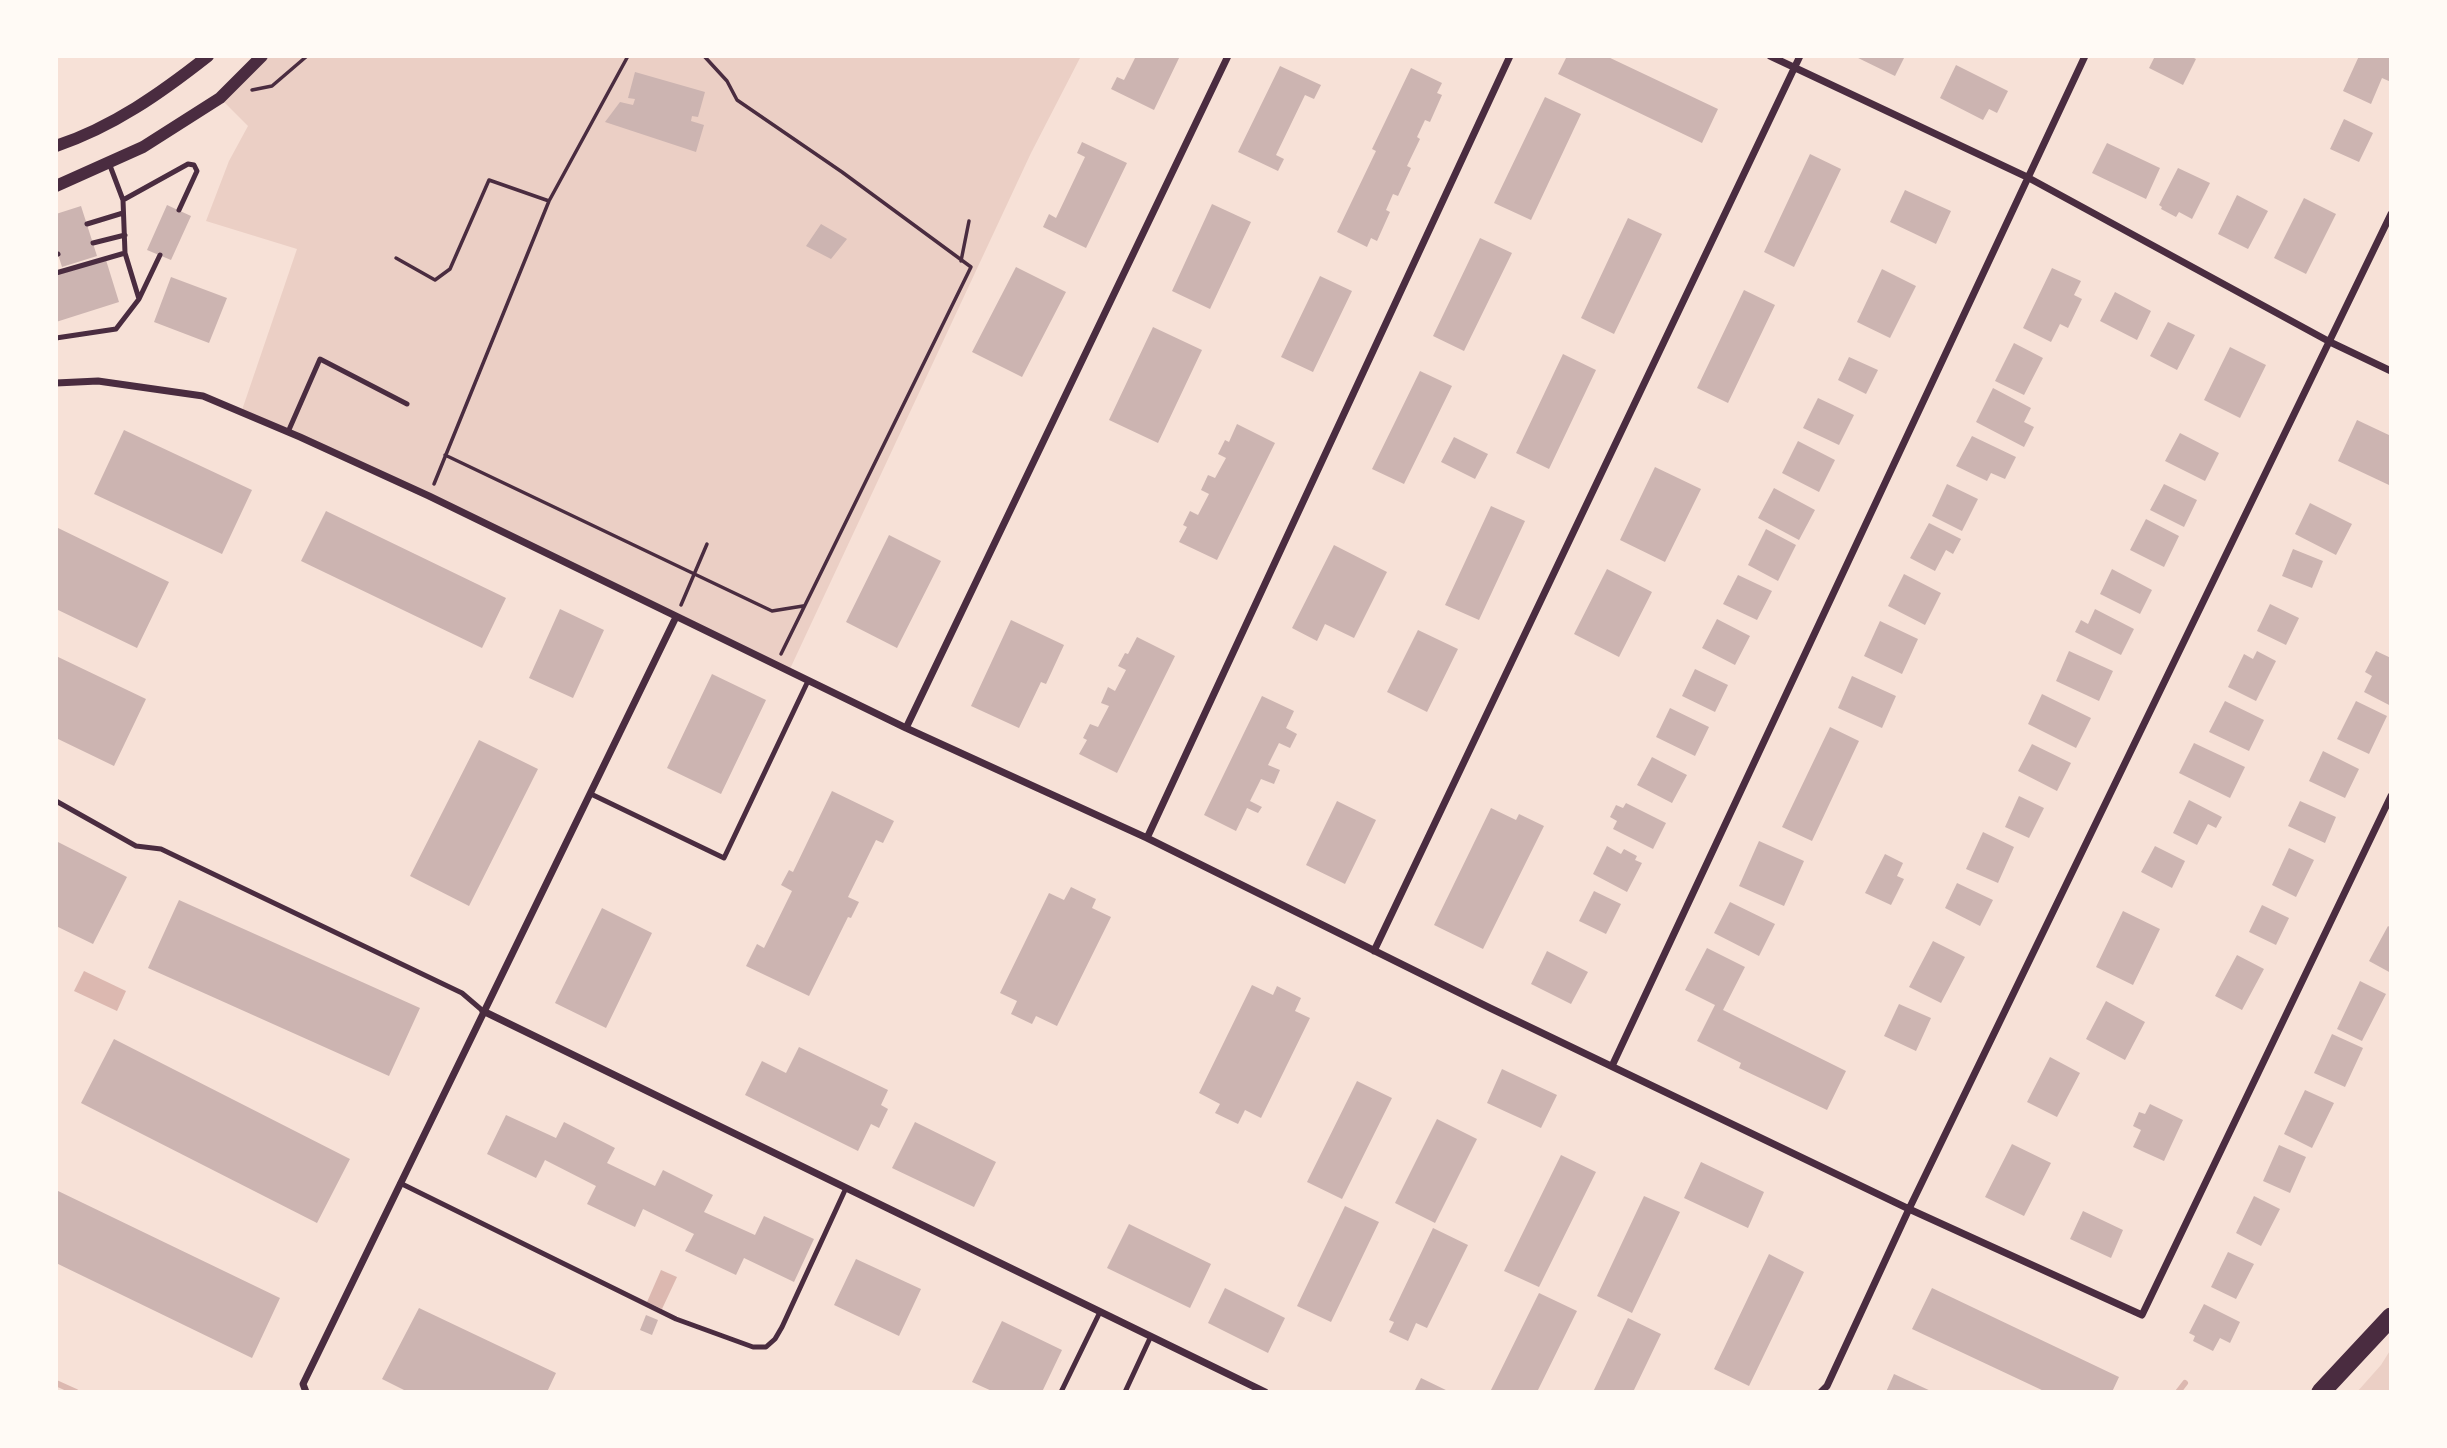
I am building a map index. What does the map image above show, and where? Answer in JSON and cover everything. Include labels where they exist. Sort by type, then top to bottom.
[{"type":"highway","points":[[2321,1392],[2391,1317]]},
{"type":"street","points":[[56,146],[82,137],[128,114],[168,88],[208,56]]},
{"type":"street","points":[[56,186],[143,147],[220,98],[262,56]]},
{"type":"street","points":[[906,728],[1228,56]]},
{"type":"street","points":[[1147,838],[1510,56]]},
{"type":"street","points":[[1770,56],[2027,177],[2330,342],[2391,371]]},
{"type":"street","points":[[1374,951],[1800,56]]},
{"type":"street","points":[[1612,1066],[2085,56]]},
{"type":"street","points":[[1821,1392],[1827,1386],[1909,1209],[2391,214]]},
{"type":"street","points":[[56,383],[98,381],[203,396],[288,432],[429,496],[906,728],[1147,838],[1374,951],[1909,1209],[2142,1315],[2391,796]]},
{"type":"street","points":[[306,1392],[303,1384],[676,617]]},
{"type":"street","points":[[483,1011],[1265,1392]]},
{"type":"lane","points":[[109,162],[123,200],[125,253],[139,299]]},
{"type":"lane","points":[[123,200],[188,164],[194,165],[197,171],[179,210]]},
{"type":"lane","points":[[87,225],[123,213]]},
{"type":"lane","points":[[93,243],[125,235]]},
{"type":"lane","points":[[56,273],[125,253]]},
{"type":"lane","points":[[56,338],[116,329],[139,299],[160,255]]},
{"type":"lane","points":[[288,432],[320,359],[407,404]]},
{"type":"lane","points":[[591,794],[724,858],[808,681]]},
{"type":"lane","points":[[56,801],[136,846],[161,849],[462,993],[483,1011]]},
{"type":"lane","points":[[400,1183],[676,1320],[753,1347],[766,1347],[775,1339],[846,1188]]},
{"type":"lane","points":[[1061,1392],[1100,1312]]},
{"type":"lane","points":[[1125,1392],[1151,1336]]},
{"type":"path","points":[[220,98],[272,86],[307,56]]},
{"type":"path","points":[[429,496],[549,201],[628,56]]},
{"type":"path","points":[[704,56],[726,81],[737,100],[842,172],[971,267],[776,665]]},
{"type":"path","points":[[396,258],[435,280],[450,269],[489,180],[549,201]]},
{"type":"path","points":[[961,261],[969,220]]},
{"type":"path","points":[[446,455],[772,611],[803,606]]},
{"type":"path","points":[[676,617],[708,544]]},
{"type":"shaded area","points":[[262,56],[1081,56],[1031,153],[789,671],[429,496],[241,413],[297,249],[206,221],[229,161],[248,126],[220,98]]},
{"type":"shaded area","points":[[84,971],[126,991],[117,1011],[74,991]]},
{"type":"shaded area","points":[[661,1270],[677,1277],[662,1309],[647,1302]]},
{"type":"shaded area","points":[[2391,1349],[2391,1392],[2357,1392],[2381,1365]]},
{"type":"building","points":[[1136,56],[1180,56],[1154,110],[1111,89],[1117,77],[1124,80]]},
{"type":"building","points":[[1567,56],[1606,56],[1718,109],[1702,143],[1558,74]]},
{"type":"building","points":[[1854,56],[1905,56],[1895,76]]},
{"type":"building","points":[[2155,56],[2190,56],[2196,59],[2183,85],[2149,68]]},
{"type":"building","points":[[2359,56],[2391,56],[2391,82],[2382,78],[2371,104],[2343,91]]},
{"type":"building","points":[[1956,65],[2008,91],[1997,113],[1989,109],[1983,120],[1940,98]]},
{"type":"building","points":[[1280,66],[1321,85],[1314,99],[1305,95],[1276,155],[1284,159],[1278,171],[1238,152]]},
{"type":"building","points":[[1411,68],[1442,83],[1437,93],[1442,95],[1430,122],[1425,120],[1417,137],[1420,139],[1407,166],[1411,168],[1398,196],[1393,194],[1386,210],[1390,212],[1377,241],[1371,238],[1367,247],[1337,232],[1376,151],[1372,149]]},
{"type":"building","points":[[635,72],[705,92],[698,117],[692,116],[691,121],[704,125],[696,152],[605,122],[620,102],[633,105],[635,99],[628,98]]},
{"type":"building","points":[[1545,97],[1581,114],[1531,220],[1494,203]]},
{"type":"building","points":[[2344,119],[2373,133],[2359,162],[2330,149]]},
{"type":"building","points":[[1082,142],[1127,163],[1086,248],[1043,227],[1049,214],[1056,218],[1085,157],[1077,153]]},
{"type":"building","points":[[2107,143],[2160,168],[2146,199],[2092,173]]},
{"type":"building","points":[[1810,154],[1841,169],[1794,267],[1764,252]]},
{"type":"building","points":[[2178,168],[2210,183],[2192,219],[2179,212],[2176,217],[2161,209],[2159,205]]},
{"type":"building","points":[[1905,190],[1951,211],[1936,244],[1890,222]]},
{"type":"building","points":[[2237,195],[2268,211],[2248,249],[2218,234]]},
{"type":"building","points":[[2304,198],[2336,214],[2306,274],[2274,258]]},
{"type":"building","points":[[1212,204],[1251,222],[1210,309],[1172,291]]},
{"type":"building","points":[[167,205],[191,216],[171,260],[147,250]]},
{"type":"building","points":[[81,206],[97,256],[62,267],[56,248],[56,214]]},
{"type":"building","points":[[1628,218],[1662,234],[1614,334],[1581,318]]},
{"type":"building","points":[[821,224],[847,239],[831,259],[806,246]]},
{"type":"building","points":[[1480,238],[1512,253],[1464,351],[1433,336]]},
{"type":"building","points":[[106,260],[119,302],[56,322],[56,275]]},
{"type":"building","points":[[1016,267],[1066,292],[1022,377],[972,352]]},
{"type":"building","points":[[2052,268],[2081,281],[2074,295],[2082,299],[2068,328],[2060,324],[2051,342],[2023,328]]},
{"type":"building","points":[[1882,269],[1916,286],[1890,338],[1857,322]]},
{"type":"building","points":[[1320,276],[1352,291],[1313,372],[1281,357]]},
{"type":"building","points":[[171,277],[227,298],[209,343],[154,322]]},
{"type":"building","points":[[1744,290],[1775,305],[1728,403],[1697,388]]},
{"type":"building","points":[[2115,292],[2151,311],[2137,340],[2100,321]]},
{"type":"building","points":[[2168,322],[2195,335],[2177,370],[2150,356]]},
{"type":"building","points":[[1153,327],[1202,350],[1158,443],[1109,420]]},
{"type":"building","points":[[2014,343],[2043,358],[2024,395],[1995,381]]},
{"type":"building","points":[[2230,347],[2266,365],[2240,418],[2204,400]]},
{"type":"building","points":[[1563,354],[1596,370],[1549,469],[1516,453]]},
{"type":"building","points":[[1849,357],[1878,370],[1866,394],[1838,380]]},
{"type":"building","points":[[1420,371],[1452,386],[1404,484],[1372,469]]},
{"type":"building","points":[[1993,388],[2031,408],[2024,422],[2034,427],[2024,447],[1976,422]]},
{"type":"building","points":[[1818,398],[1854,415],[1839,445],[1803,428]]},
{"type":"building","points":[[2357,420],[2391,436],[2389,485],[2338,461]]},
{"type":"building","points":[[1237,424],[1275,443],[1217,560],[1179,542],[1187,527],[1183,525],[1190,511],[1198,515],[1209,494],[1201,490],[1208,475],[1215,478],[1226,458],[1218,454],[1225,440],[1229,442]]},
{"type":"building","points":[[124,430],[252,490],[222,554],[94,494]]},
{"type":"building","points":[[2180,433],[2219,453],[2205,481],[2165,461]]},
{"type":"building","points":[[1972,436],[2016,457],[2005,479],[1991,473],[1987,481],[1956,466]]},
{"type":"building","points":[[1454,437],[1488,454],[1475,479],[1441,462]]},
{"type":"building","points":[[1798,441],[1835,460],[1819,492],[1782,473]]},
{"type":"building","points":[[1655,467],[1701,489],[1665,562],[1620,540]]},
{"type":"building","points":[[1947,484],[1978,499],[1962,531],[1932,516]]},
{"type":"building","points":[[2164,484],[2197,500],[2184,527],[2150,510]]},
{"type":"building","points":[[1774,488],[1815,510],[1799,540],[1758,518]]},
{"type":"building","points":[[2310,503],[2352,524],[2336,555],[2295,534]]},
{"type":"building","points":[[1491,506],[1525,521],[1479,620],[1445,605]]},
{"type":"building","points":[[326,511],[506,598],[482,648],[301,561]]},
{"type":"building","points":[[2146,519],[2179,536],[2164,567],[2130,550]]},
{"type":"building","points":[[1929,523],[1961,539],[1953,554],[1946,550],[1935,571],[1910,558]]},
{"type":"building","points":[[56,527],[169,582],[137,648],[56,609]]},
{"type":"building","points":[[1766,529],[1796,545],[1778,581],[1748,565]]},
{"type":"building","points":[[889,535],[941,561],[897,648],[846,622]]},
{"type":"building","points":[[1334,545],[1387,572],[1354,638],[1325,624],[1317,641],[1292,628]]},
{"type":"building","points":[[2293,549],[2323,561],[2312,588],[2282,576]]},
{"type":"building","points":[[1607,569],[1652,592],[1619,657],[1574,634]]},
{"type":"building","points":[[2112,569],[2152,590],[2140,614],[2100,594]]},
{"type":"building","points":[[1904,574],[1941,593],[1925,625],[1888,606]]},
{"type":"building","points":[[1738,575],[1772,591],[1757,620],[1723,604]]},
{"type":"building","points":[[2270,604],[2299,618],[2286,645],[2257,631]]},
{"type":"building","points":[[560,609],[604,630],[573,698],[529,678]]},
{"type":"building","points":[[2095,609],[2134,629],[2121,655],[2075,632],[2081,620],[2088,624]]},
{"type":"building","points":[[1717,619],[1750,636],[1735,665],[1702,648]]},
{"type":"building","points":[[1011,620],[1064,645],[1046,684],[1041,682],[1019,728],[971,706]]},
{"type":"building","points":[[1880,621],[1918,639],[1902,674],[1864,656]]},
{"type":"building","points":[[1418,630],[1458,649],[1427,712],[1387,692]]},
{"type":"building","points":[[1137,637],[1175,656],[1117,773],[1079,754],[1087,740],[1083,738],[1090,724],[1098,727],[1109,706],[1101,703],[1108,687],[1115,691],[1126,670],[1118,666]]},
{"type":"building","points":[[2069,651],[2113,671],[2099,701],[2056,681]]},
{"type":"building","points":[[2257,651],[2276,661],[2256,701],[2228,687],[2244,654],[2253,659]]},
{"type":"building","points":[[2376,651],[2391,658],[2391,706],[2364,692],[2372,676],[2365,672]]},
{"type":"building","points":[[56,656],[146,699],[114,766],[56,738]]},
{"type":"building","points":[[1695,669],[1728,685],[1715,712],[1682,696]]},
{"type":"building","points":[[712,674],[766,700],[721,794],[667,768]]},
{"type":"building","points":[[1852,676],[1896,696],[1882,728],[1838,708]]},
{"type":"building","points":[[2042,694],[2091,718],[2076,748],[2028,724]]},
{"type":"building","points":[[1262,696],[1294,711],[1286,728],[1297,734],[1290,748],[1279,743],[1268,765],[1280,770],[1274,784],[1261,779],[1250,801],[1262,807],[1258,813],[1247,808],[1236,831],[1204,815]]},
{"type":"building","points":[[2225,701],[2264,720],[2249,751],[2209,732]]},
{"type":"building","points":[[2356,701],[2387,716],[2369,754],[2337,739]]},
{"type":"building","points":[[1670,708],[1709,727],[1695,756],[1656,737]]},
{"type":"building","points":[[1830,727],[1859,741],[1812,841],[1782,827]]},
{"type":"building","points":[[479,740],[538,769],[469,906],[410,876]]},
{"type":"building","points":[[2194,743],[2245,767],[2230,798],[2179,773]]},
{"type":"building","points":[[2032,744],[2071,763],[2057,791],[2018,771]]},
{"type":"building","points":[[2323,751],[2359,769],[2345,798],[2309,781]]},
{"type":"building","points":[[1652,757],[1687,775],[1672,803],[1637,785]]},
{"type":"building","points":[[832,791],[894,821],[883,843],[876,840],[848,897],[859,902],[851,918],[848,917],[809,996],[746,966],[757,944],[764,948],[792,891],[781,885],[789,870],[793,872]]},
{"type":"building","points":[[2019,796],[2044,808],[2029,838],[2005,827]]},
{"type":"building","points":[[2189,800],[2222,817],[2216,828],[2208,824],[2197,845],[2173,833]]},
{"type":"building","points":[[1337,801],[1376,820],[1345,884],[1306,865]]},
{"type":"building","points":[[2300,801],[2336,817],[2325,843],[2288,826]]},
{"type":"building","points":[[1626,803],[1666,823],[1653,849],[1613,829],[1617,821],[1610,817],[1616,805],[1623,808]]},
{"type":"building","points":[[1491,808],[1516,820],[1519,814],[1544,826],[1483,949],[1434,925]]},
{"type":"building","points":[[1983,832],[2014,847],[1998,883],[1966,869]]},
{"type":"building","points":[[56,841],[127,877],[93,944],[56,926]]},
{"type":"building","points":[[1759,841],[1804,861],[1784,906],[1739,886]]},
{"type":"building","points":[[1607,846],[1621,854],[1624,849],[1637,856],[1635,860],[1642,863],[1627,892],[1593,874]]},
{"type":"building","points":[[2155,846],[2185,861],[2172,888],[2141,872]]},
{"type":"building","points":[[2289,848],[2314,860],[2296,897],[2272,885]]},
{"type":"building","points":[[1885,854],[1903,863],[1897,876],[1904,879],[1891,905],[1865,893]]},
{"type":"building","points":[[1957,883],[1993,900],[1980,926],[1945,908]]},
{"type":"building","points":[[1071,887],[1096,899],[1092,908],[1111,917],[1057,1026],[1036,1016],[1032,1024],[1011,1014],[1017,1001],[1000,993],[1049,893],[1064,900]]},
{"type":"building","points":[[1594,891],[1621,904],[1606,934],[1579,921]]},
{"type":"building","points":[[179,900],[420,1008],[389,1076],[148,968]]},
{"type":"building","points":[[1730,902],[1775,924],[1759,956],[1714,933]]},
{"type":"building","points":[[2262,905],[2289,918],[2276,945],[2249,932]]},
{"type":"building","points":[[602,908],[652,933],[606,1028],[555,1003]]},
{"type":"building","points":[[2123,911],[2160,929],[2133,985],[2096,967]]},
{"type":"building","points":[[2388,926],[2391,928],[2391,973],[2369,961]]},
{"type":"building","points":[[1933,941],[1965,957],[1941,1003],[1909,987]]},
{"type":"building","points":[[1707,948],[1745,967],[1723,1010],[1846,1071],[1827,1110],[1739,1068],[1741,1063],[1697,1041],[1715,1005],[1685,990]]},
{"type":"building","points":[[1547,951],[1588,972],[1571,1004],[1531,984]]},
{"type":"building","points":[[2237,955],[2264,969],[2242,1010],[2215,996]]},
{"type":"building","points":[[2360,981],[2386,994],[2362,1041],[2337,1029]]},
{"type":"building","points":[[1252,985],[1273,995],[1277,986],[1301,998],[1295,1011],[1310,1018],[1261,1118],[1245,1110],[1238,1124],[1215,1113],[1220,1104],[1199,1093]]},
{"type":"building","points":[[2106,1001],[2145,1022],[2125,1060],[2086,1039]]},
{"type":"building","points":[[1899,1004],[1931,1018],[1916,1051],[1884,1036]]},
{"type":"building","points":[[2332,1034],[2363,1048],[2345,1087],[2314,1073]]},
{"type":"building","points":[[114,1039],[350,1159],[317,1223],[81,1103]]},
{"type":"building","points":[[799,1047],[888,1090],[881,1105],[888,1109],[879,1128],[871,1124],[858,1151],[745,1095],[762,1061],[786,1073]]},
{"type":"building","points":[[2050,1057],[2080,1073],[2057,1117],[2027,1102]]},
{"type":"building","points":[[1502,1069],[1557,1095],[1541,1128],[1487,1103]]},
{"type":"building","points":[[1357,1081],[1392,1098],[1342,1199],[1307,1182]]},
{"type":"building","points":[[2305,1090],[2334,1103],[2312,1148],[2284,1134]]},
{"type":"building","points":[[2150,1104],[2183,1120],[2164,1161],[2133,1147],[2141,1130],[2133,1126],[2139,1112],[2145,1114]]},
{"type":"building","points":[[506,1115],[556,1138],[564,1122],[615,1148],[607,1163],[655,1186],[663,1170],[713,1195],[704,1212],[755,1235],[764,1216],[814,1239],[794,1282],[744,1258],[736,1275],[685,1251],[694,1234],[643,1209],[635,1227],[587,1204],[596,1186],[545,1160],[536,1178],[487,1154]]},
{"type":"building","points":[[1437,1119],[1477,1139],[1435,1223],[1395,1203]]},
{"type":"building","points":[[915,1122],[996,1162],[974,1207],[892,1168]]},
{"type":"building","points":[[2012,1144],[2051,1163],[2024,1216],[1985,1197]]},
{"type":"building","points":[[2279,1145],[2306,1157],[2290,1193],[2263,1181]]},
{"type":"building","points":[[1561,1155],[1596,1172],[1539,1287],[1504,1271]]},
{"type":"building","points":[[1701,1162],[1764,1192],[1748,1228],[1684,1198]]},
{"type":"building","points":[[56,1190],[280,1298],[252,1358],[56,1263]]},
{"type":"building","points":[[1644,1196],[1680,1212],[1632,1313],[1597,1296]]},
{"type":"building","points":[[2254,1196],[2280,1209],[2261,1246],[2236,1233]]},
{"type":"building","points":[[1345,1206],[1379,1222],[1331,1322],[1297,1306]]},
{"type":"building","points":[[2083,1211],[2123,1230],[2111,1258],[2070,1239]]},
{"type":"building","points":[[1129,1224],[1211,1264],[1190,1308],[1107,1268]]},
{"type":"building","points":[[1433,1228],[1468,1245],[1427,1328],[1416,1323],[1408,1341],[1389,1332],[1394,1322],[1389,1320]]},
{"type":"building","points":[[2228,1252],[2254,1264],[2236,1299],[2211,1287]]},
{"type":"building","points":[[1769,1254],[1804,1272],[1749,1386],[1714,1369]]},
{"type":"building","points":[[856,1259],[921,1289],[899,1336],[834,1305]]},
{"type":"building","points":[[1225,1288],[1285,1318],[1268,1353],[1208,1323]]},
{"type":"building","points":[[1932,1288],[2119,1377],[2112,1392],[2046,1392],[1912,1329]]},
{"type":"building","points":[[1539,1293],[1577,1311],[1537,1392],[1490,1392]]},
{"type":"building","points":[[2204,1304],[2240,1322],[2230,1343],[2220,1338],[2213,1351],[2193,1341],[2195,1336],[2189,1333]]},
{"type":"building","points":[[419,1308],[556,1373],[547,1392],[408,1392],[382,1379]]},
{"type":"building","points":[[646,1315],[658,1320],[652,1335],[640,1330]]},
{"type":"building","points":[[1628,1318],[1661,1334],[1633,1392],[1593,1392]]},
{"type":"building","points":[[1002,1321],[1062,1350],[1042,1392],[994,1392],[972,1382]]},
{"type":"building","points":[[1894,1374],[1933,1392],[1886,1392]]},
{"type":"building","points":[[1421,1378],[1450,1392],[1414,1392]]},
{"type":"waterway","points":[[56,1383],[76,1392]]},
{"type":"waterway","points":[[2178,1392],[2185,1383]]}]
